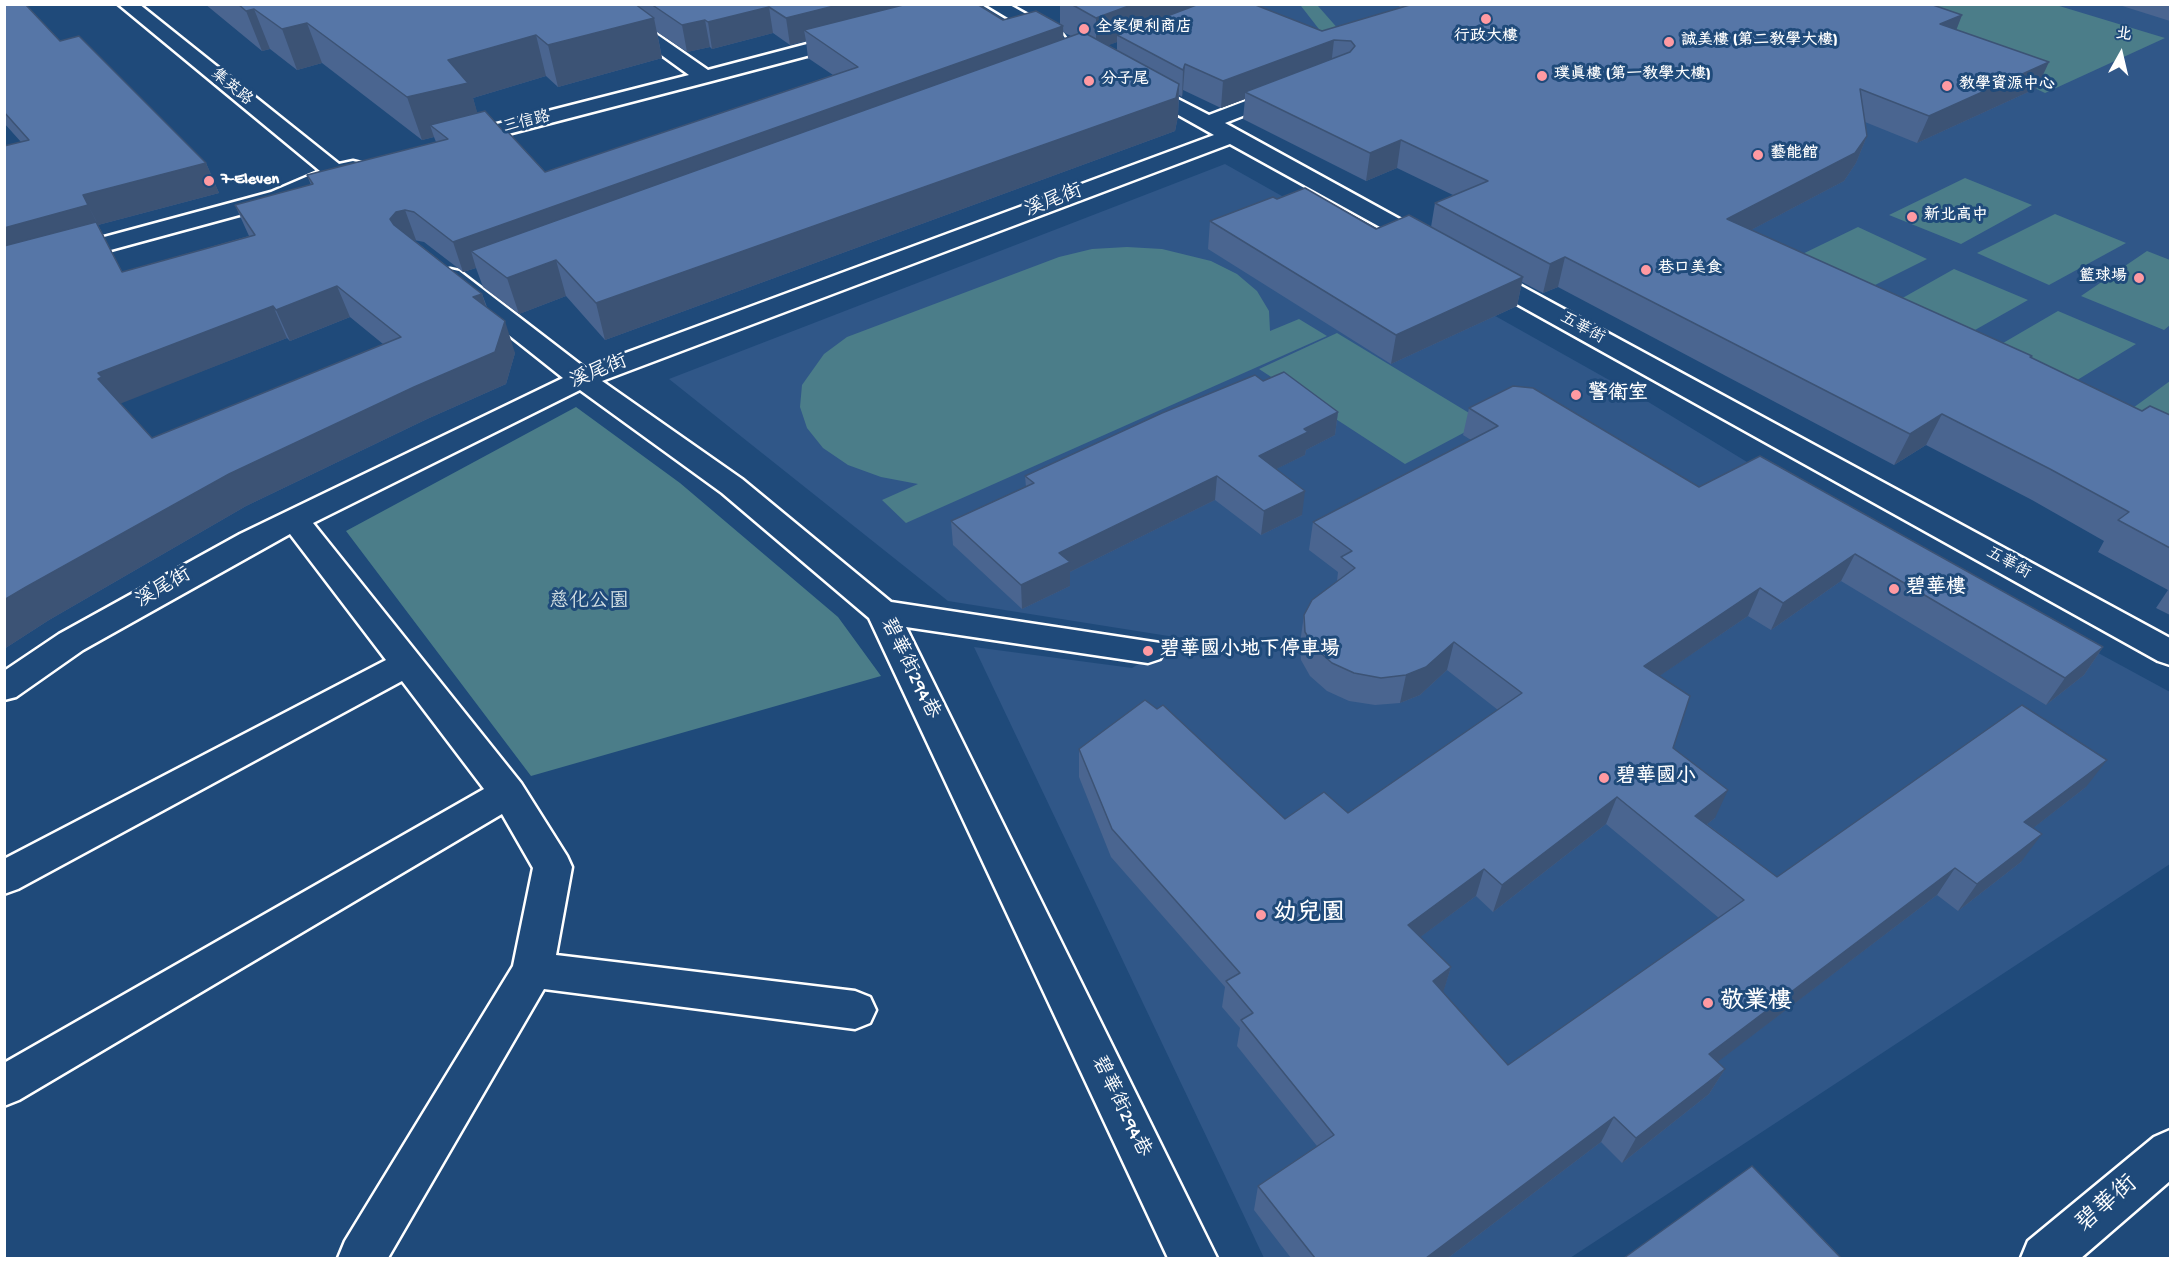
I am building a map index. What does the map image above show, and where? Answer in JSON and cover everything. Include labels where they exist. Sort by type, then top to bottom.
[{"type":"street","name":"集英路","points":[[127,4],[335,172]]},
{"type":"street","points":[[600,4],[705,77]]},
{"type":"street","points":[[984,5],[1074,48]]},
{"type":"street","name":"三信路","points":[[439,146],[865,35]]},
{"type":"street","name":"五華街","points":[[1125,77],[2170,653]]},
{"type":"street","points":[[1207,123],[1306,85]]},
{"type":"street","name":"溪尾街","points":[[4,688],[71,642],[252,541],[582,379],[1230,136]]},
{"type":"street","points":[[4,272],[279,197],[335,172],[373,162]]},
{"type":"street","name":"碧華街294巷","points":[[424,256],[472,280],[582,379],[732,486],[882,612],[1193,1258]]},
{"type":"street","points":[[296,520],[508,793],[553,867],[533,970],[362,1258]]},
{"type":"street","points":[[882,612],[1148,651]]},
{"type":"street","points":[[4,878],[408,663]]},
{"type":"street","points":[[4,1086],[508,793]]},
{"type":"street","points":[[533,970],[855,1010]]},
{"type":"street","name":"碧華街","points":[[2045,1258],[2170,1152]]},
{"type":"shaded area","name":"新北高中","points":[[1200,5],[2170,5],[2170,454]]},
{"type":"shaded area","name":"碧華國小","points":[[1225,164],[1650,403],[1752,465],[2170,692],[2170,864],[1570,1258],[1264,1258],[974,647],[1132,668],[1181,638],[948,601],[669,379]]},
{"type":"green space","points":[[1860,5],[2056,5],[2165,38],[2045,93]]},
{"type":"green space","points":[[1301,6],[1318,6],[1355,48],[1336,51]]},
{"type":"green space","points":[[1965,178],[2032,205],[1961,244],[1889,215]]},
{"type":"green space","points":[[2055,214],[2126,243],[2049,285],[1977,253]]},
{"type":"green space","points":[[1858,227],[1927,259],[1857,294],[1788,261]]},
{"type":"green space","points":[[1127,247],[1162,249],[1211,261],[1237,274],[1257,291],[1269,311],[1270,331],[1299,319],[1327,336],[906,523],[882,500],[918,484],[881,477],[848,465],[823,448],[807,428],[800,407],[802,385],[824,354],[847,337],[1059,257],[1092,249]]},
{"type":"green space","name":"籃球場","points":[[2147,251],[2170,260],[2170,325],[2164,330],[2081,296]]},
{"type":"green space","points":[[1954,269],[2028,300],[1952,343],[1883,309]]},
{"type":"green space","points":[[2058,311],[2136,344],[2056,393],[1979,357]]},
{"type":"green space","points":[[1337,333],[1484,422],[1405,464],[1259,369]]},
{"type":"green space","points":[[2170,381],[2170,434],[2126,413]]},
{"type":"green space","name":"慈化公園","points":[[576,407],[680,483],[838,617],[881,676],[531,776],[346,531]]},
{"type":"building","points":[[4,4],[25,4],[60,41],[79,36],[206,163],[83,195],[88,205],[4,228],[4,146],[29,140],[4,112]]},
{"type":"building","points":[[238,4],[635,4],[654,18],[548,45],[536,35],[448,60],[468,83],[407,97],[307,23],[282,29],[254,9],[246,11]]},
{"type":"building","points":[[651,4],[842,4],[786,18],[769,7],[708,22],[705,20],[682,25]]},
{"type":"building","points":[[907,4],[977,4],[1003,20],[1036,11],[1063,26],[453,242],[414,212],[405,210],[396,212],[390,219],[394,225],[482,294],[473,297],[505,321],[495,352],[414,387],[229,474],[4,600],[4,246],[96,222],[122,272],[255,235],[235,205],[313,184],[307,175],[448,139],[430,125],[485,111],[545,172],[858,67],[804,30]],"holes":[[[337,286],[401,337],[152,438],[98,379],[102,377],[98,373],[273,306],[276,310]]]},
{"type":"building","points":[[1071,4],[1134,4],[1096,18]]},
{"type":"building","points":[[1199,4],[1253,4],[1322,31],[1413,4],[1930,4],[1962,15],[1940,24],[2049,62],[1929,116],[1860,89],[1867,136],[1855,153],[1727,219],[2032,356],[2030,357],[2142,411],[2150,406],[2170,415],[2170,548],[2118,520],[2129,512],[1942,414],[1910,434],[1565,257],[1550,264],[1435,203],[1488,181],[1401,140],[1370,153],[1245,92],[1350,52],[1355,46],[1351,41],[1334,40],[1223,81],[1185,64],[1183,70],[1117,35]]},
{"type":"building","points":[[1083,32],[1179,84],[1176,98],[596,303],[556,260],[507,278],[471,251]]},
{"type":"building","points":[[1305,188],[1376,229],[1409,215],[1523,277],[1396,335],[1210,221],[1273,197],[1277,199]]},
{"type":"building","points":[[1284,372],[1338,412],[1304,429],[1308,432],[1259,456],[1305,491],[1264,511],[1217,476],[1059,553],[1070,562],[1021,585],[951,521],[1034,483],[1025,476],[1162,413],[1255,375],[1263,381]]},
{"type":"building","points":[[1513,386],[1533,388],[1699,487],[1760,456],[2103,647],[2065,678],[1855,554],[1783,603],[1760,588],[1644,666],[1690,696],[1673,748],[1728,790],[1695,816],[1777,877],[2022,705],[2107,760],[2024,822],[2042,834],[1977,884],[1955,868],[1709,1054],[1725,1069],[1636,1138],[1614,1117],[1426,1258],[1315,1258],[1258,1186],[1334,1135],[1241,1020],[1253,1013],[1226,981],[1240,973],[1112,829],[1079,749],[1145,700],[1157,709],[1163,705],[1285,819],[1324,792],[1348,813],[1522,693],[1454,642],[1426,667],[1406,675],[1381,678],[1354,673],[1332,663],[1315,648],[1305,632],[1304,615],[1312,600],[1355,568],[1341,557],[1352,551],[1313,522],[1498,426],[1469,408]],"holes":[[[1617,797],[1744,900],[1508,1065],[1433,981],[1451,967],[1408,925],[1484,869],[1502,885]]]},
{"type":"building","points":[[1752,1166],[1841,1258],[1624,1258]]},
{"type":"place","name":"行政大樓","points":[[1486,19]]},
{"type":"place","name":"全家便利商店","points":[[1084,29]]},
{"type":"place","name":"誠美樓 (第二教學大樓)","points":[[1669,42]]},
{"type":"place","name":"璞真樓 (第一教學大樓)","points":[[1542,76]]},
{"type":"place","name":"分子尾","points":[[1089,81]]},
{"type":"place","name":"教學資源中心","points":[[1947,86]]},
{"type":"place","name":"藝能館","points":[[1758,155]]},
{"type":"place","name":"7-Eleven","points":[[209,181]]},
{"type":"place","name":"新北高中","points":[[1912,217]]},
{"type":"place","name":"巷口美食","points":[[1646,270]]},
{"type":"place","name":"籃球場","points":[[2139,278]]},
{"type":"place","name":"警衛室","points":[[1576,395]]},
{"type":"place","name":"碧華樓","points":[[1894,589]]},
{"type":"place","name":"碧華國小地下停車場","points":[[1148,651]]},
{"type":"place","name":"碧華國小","points":[[1604,778]]},
{"type":"place","name":"幼兒園","points":[[1261,915]]},
{"type":"place","name":"敬業樓","points":[[1708,1003]]}]
